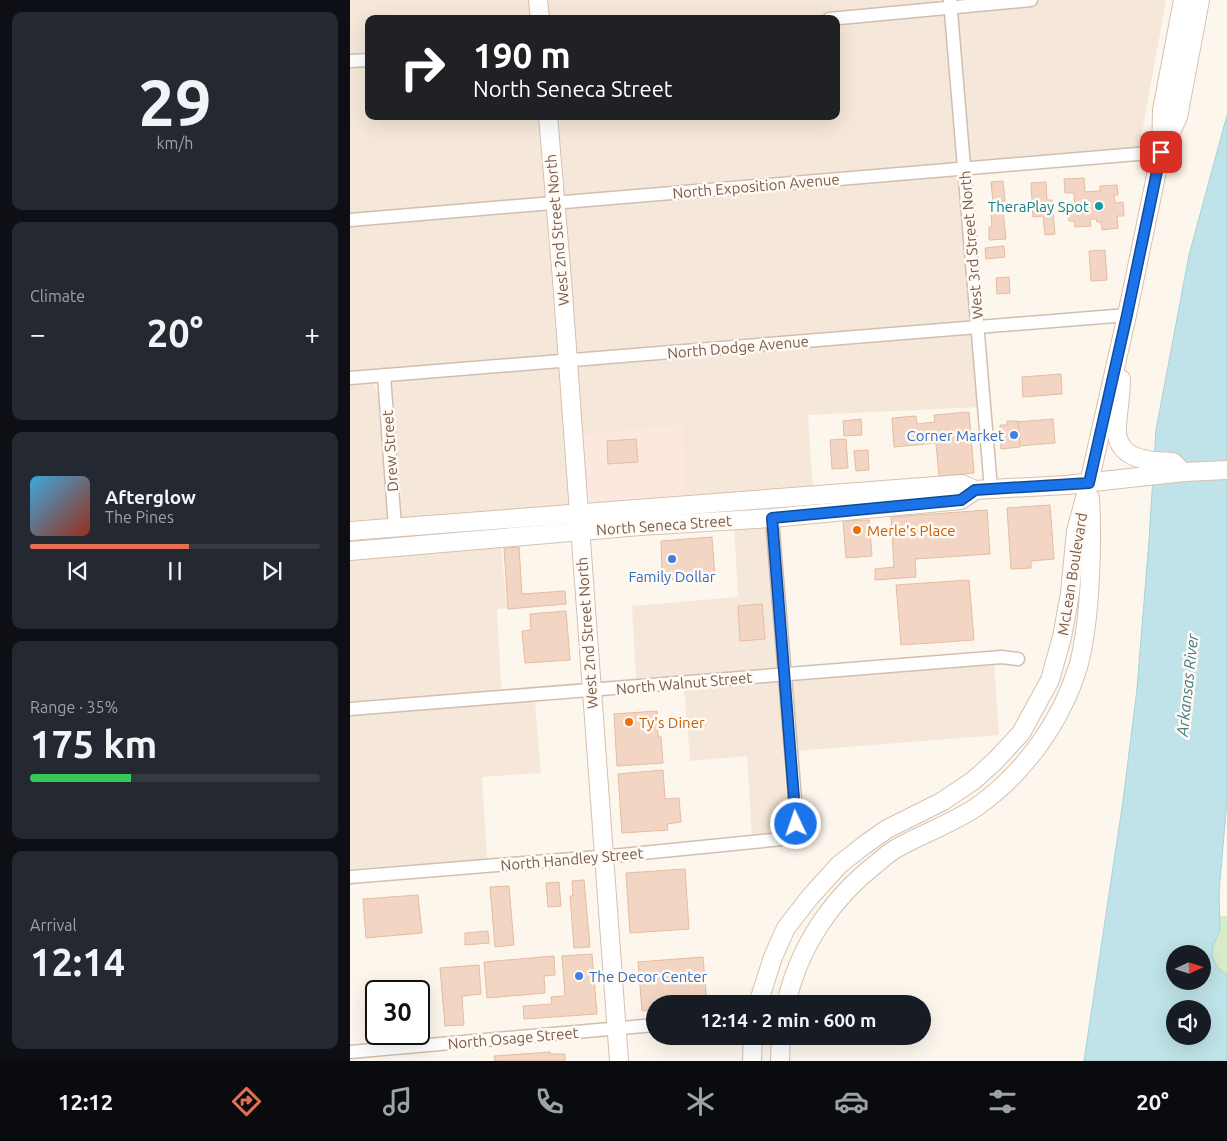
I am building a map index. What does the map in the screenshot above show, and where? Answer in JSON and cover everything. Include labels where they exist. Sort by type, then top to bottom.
[{"type":"main road","points":[[538,0],[540,15]]},
{"type":"main road","points":[[1089,483],[1161,152],[1162,110],[1183,0]]},
{"type":"main road","points":[[1161,152],[1178,117],[1200,0]]},
{"type":"main road","name":"West 2nd Street North","points":[[548,120],[568,361],[619,1061]]},
{"type":"main road","points":[[1119,352],[1122,381],[1116,427],[1121,446],[1129,454],[1139,459],[1151,462],[1173,462],[1184,472]]},
{"type":"main road","name":"North Seneca Street","points":[[350,551],[579,522],[962,484],[983,490],[1089,483],[1184,472],[1227,470]]},
{"type":"main road","name":"McLean Boulevard","points":[[761,995],[773,957],[786,928],[810,897],[839,865],[887,829],[943,801],[974,780],[1021,733],[1050,680],[1062,637],[1070,593],[1076,531],[1089,483]]},
{"type":"main road","name":"McLean Boulevard","points":[[789,995],[802,955],[823,918],[849,887],[896,848],[977,806],[1015,774],[1049,731],[1067,697],[1084,642],[1090,586],[1092,528],[1089,483]]},
{"type":"main road","name":"North Seneca Street","points":[[350,531],[579,522],[772,518],[961,500],[983,490]]},
{"type":"main road","points":[[752,1061],[753,1045]]},
{"type":"main road","points":[[780,1061],[781,1045]]},
{"type":"street","points":[[840,18],[950,4],[1031,0]]},
{"type":"street","name":"West 3rd Street North","points":[[950,4],[978,328],[983,490]]},
{"type":"street","points":[[350,61],[365,60]]},
{"type":"street","name":"North Exposition Avenue","points":[[350,220],[1161,152]]},
{"type":"street","name":"North Dodge Avenue","points":[[350,378],[1127,315]]},
{"type":"street","name":"Drew Street","points":[[384,375],[395,528]]},
{"type":"street","points":[[772,518],[784,675]]},
{"type":"street","name":"North Walnut Street","points":[[350,710],[1002,657],[1018,659]]},
{"type":"street","name":"North Handley Street","points":[[350,878],[603,857],[793,838],[796,827],[796,812],[784,675]]},
{"type":"street","name":"North Osage Street","points":[[350,1052],[646,1026]]},
{"type":"street","points":[[350,1044],[350,1052]]},
{"type":"shaded area","points":[[350,0],[530,0],[531,15],[365,15],[365,120],[539,120],[569,502],[566,507],[404,520],[402,516],[391,370],[350,372]]},
{"type":"shaded area","points":[[547,0],[1166,0],[1138,154],[964,169],[984,407],[808,415],[813,490],[686,500],[581,435],[556,120],[840,120],[840,15],[548,15]]},
{"type":"shaded area","points":[[371,383],[378,394],[387,515],[386,520],[350,525],[350,385]]},
{"type":"shaded area","points":[[682,425],[686,500],[593,504],[589,501],[581,435]]},
{"type":"shaded area","points":[[765,523],[780,681],[994,665],[999,735],[783,752],[789,822],[787,829],[782,834],[752,838],[747,756],[690,761],[683,675],[636,678],[632,606],[738,597],[734,525]]},
{"type":"shaded area","points":[[501,544],[507,608],[497,609],[502,704],[535,701],[541,773],[482,777],[487,859],[350,869],[350,557]]},
{"type":"green space","points":[[1220,916],[1227,916],[1227,975],[1217,967],[1212,956],[1213,945],[1220,931]]},
{"type":"water","name":"Arkansas River","points":[[1227,115],[1227,800],[1219,892],[1220,931],[1213,945],[1212,956],[1217,967],[1227,975],[1227,1061],[1084,1061],[1123,801],[1137,689],[1156,430],[1189,255]]},
{"type":"building","name":"TheraPlay Spot","points":[[1084,178],[1085,192],[1100,191],[1100,186],[1117,185],[1118,195],[1114,195],[1115,203],[1123,202],[1124,216],[1117,216],[1118,228],[1102,230],[1101,222],[1097,222],[1096,219],[1090,219],[1091,226],[1075,227],[1074,221],[1069,221],[1068,209],[1075,209],[1074,193],[1065,193],[1064,179]]},
{"type":"building","points":[[1003,181],[1005,201],[993,202],[991,182]]},
{"type":"building","points":[[1046,182],[1047,200],[1052,200],[1055,234],[1045,235],[1043,216],[1033,217],[1031,183]]},
{"type":"building","points":[[1003,211],[1006,239],[989,240],[989,227],[992,227],[991,212]]},
{"type":"building","points":[[1004,246],[1005,257],[986,259],[985,248]]},
{"type":"building","points":[[1105,250],[1107,280],[1091,281],[1089,251]]},
{"type":"building","points":[[1009,277],[1010,293],[997,294],[996,278]]},
{"type":"building","points":[[1061,374],[1062,394],[1023,397],[1022,377]]},
{"type":"building","points":[[969,412],[974,473],[939,476],[936,443],[894,447],[892,418],[916,416],[917,424],[935,422],[934,415]]},
{"type":"building","points":[[861,419],[862,435],[844,436],[843,421]]},
{"type":"building","points":[[1053,419],[1055,443],[1018,446],[1016,422]]},
{"type":"building","points":[[1007,421],[1018,421],[1020,447],[1001,449],[1000,425],[1007,425]]},
{"type":"building","points":[[636,439],[638,462],[608,464],[607,441]]},
{"type":"building","points":[[846,439],[848,468],[832,469],[830,440]]},
{"type":"building","points":[[868,450],[869,470],[856,471],[854,451]]},
{"type":"building","points":[[1050,505],[1054,559],[1031,561],[1031,568],[1011,569],[1007,508]]},
{"type":"building","points":[[987,510],[990,554],[915,559],[916,577],[875,580],[875,569],[894,567],[891,517]]},
{"type":"building","points":[[869,520],[872,556],[846,558],[843,521]]},
{"type":"building","points":[[712,537],[715,576],[664,580],[661,541]]},
{"type":"building","points":[[519,547],[522,594],[565,591],[566,604],[508,609],[504,548]]},
{"type":"building","points":[[969,580],[974,640],[901,645],[896,585]]},
{"type":"building","points":[[762,604],[765,639],[740,641],[738,606]]},
{"type":"building","points":[[566,611],[570,660],[525,663],[522,631],[531,630],[530,614]]},
{"type":"building","points":[[657,711],[658,737],[661,737],[663,763],[617,766],[614,714]]},
{"type":"building","points":[[663,770],[665,799],[679,798],[681,822],[667,824],[668,830],[622,833],[618,774]]},
{"type":"building","points":[[685,869],[689,929],[630,933],[626,873]]},
{"type":"building","points":[[584,880],[590,947],[574,948],[570,896],[573,896],[572,881]]},
{"type":"building","points":[[559,882],[561,906],[548,907],[546,883]]},
{"type":"building","points":[[509,886],[514,945],[495,947],[490,887]]},
{"type":"building","points":[[418,895],[422,933],[366,938],[363,899]]},
{"type":"building","points":[[488,931],[489,943],[465,945],[465,933]]},
{"type":"building","name":"The Decor Center","points":[[592,954],[597,1014],[524,1019],[523,1006],[552,1004],[551,997],[565,996],[562,956]]},
{"type":"building","points":[[554,956],[555,975],[544,976],[545,993],[487,998],[484,962]]},
{"type":"building","points":[[703,957],[706,995],[646,995],[646,1011],[642,1011],[638,962]]},
{"type":"building","points":[[479,965],[481,994],[462,996],[464,1025],[445,1026],[440,968]]},
{"type":"building","points":[[550,1052],[550,1054],[565,1054],[565,1061],[495,1061],[494,1056]]},
{"type":"place","name":"TheraPlay Spot","points":[[1099,206]]},
{"type":"place","name":"Corner Market","points":[[1014,435]]},
{"type":"place","name":"Merle's Place","points":[[857,530]]},
{"type":"place","name":"Family Dollar","points":[[672,559]]},
{"type":"place","name":"Ty's Diner","points":[[629,722]]},
{"type":"place","name":"The Decor Center","points":[[579,976]]},
{"type":"route","points":[[796,824],[772,518],[961,500],[975,490],[1089,483],[1161,152]]}]
